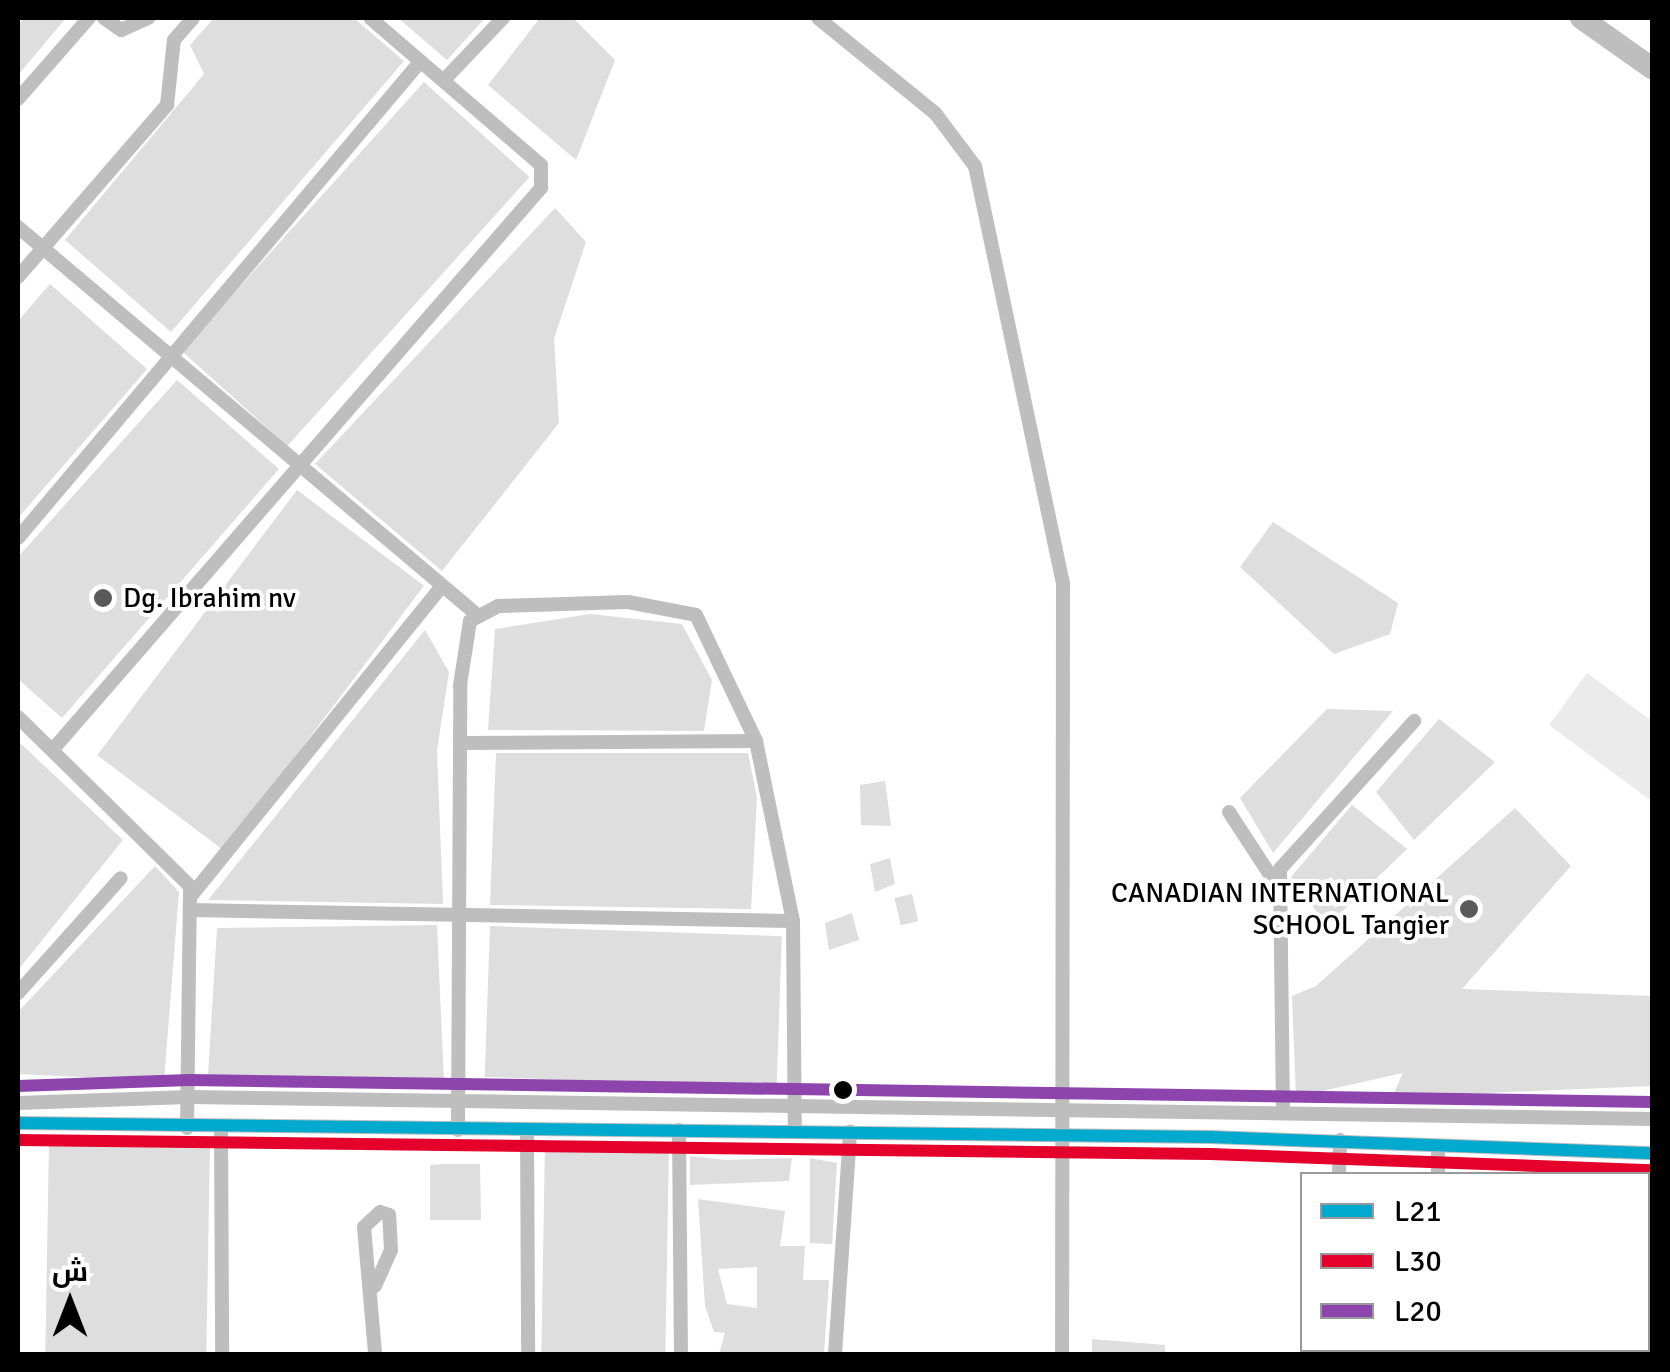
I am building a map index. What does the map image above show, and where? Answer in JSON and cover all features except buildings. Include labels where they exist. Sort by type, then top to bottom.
[{"type":"highway","points":[[1581,18],[1652,68]]},
{"type":"street","points":[[18,99],[89,18]]},
{"type":"street","points":[[104,18],[127,30],[148,18]]},
{"type":"street","points":[[18,276],[167,105],[174,40],[194,18]]},
{"type":"street","points":[[55,746],[292,466],[544,180],[541,165],[370,18]]},
{"type":"street","points":[[444,80],[503,18]]},
{"type":"street","points":[[818,18],[935,113],[974,166],[989,208],[1063,582],[1066,1110],[1062,1354]]},
{"type":"street","points":[[18,538],[420,62]]},
{"type":"street","points":[[18,227],[292,466],[440,589],[475,613],[557,603],[682,609],[706,628],[756,742],[792,921],[796,1131]]},
{"type":"street","points":[[191,903],[440,589]]},
{"type":"street","points":[[458,1130],[460,742],[463,654],[475,613]]},
{"type":"street","points":[[18,716],[55,746],[178,867],[191,903],[187,1128]]},
{"type":"street","points":[[1283,1113],[1276,884],[1287,856],[1414,721]]},
{"type":"street","points":[[460,742],[756,742]]},
{"type":"street","points":[[1229,812],[1276,884]]},
{"type":"street","points":[[18,993],[121,878]]},
{"type":"street","points":[[191,903],[460,915],[792,921]]},
{"type":"street","points":[[18,1103],[189,1098],[458,1100],[1652,1119]]},
{"type":"street","points":[[18,1124],[221,1130],[796,1131],[1340,1140],[1652,1153]]},
{"type":"street","points":[[221,1130],[222,1354]]},
{"type":"street","points":[[680,1130],[681,1354]]},
{"type":"street","points":[[527,1131],[528,1354]]},
{"type":"street","points":[[834,1354],[850,1132]]},
{"type":"street","points":[[1339,1172],[1340,1140]]},
{"type":"street","points":[[1438,1147],[1438,1172]]},
{"type":"street","points":[[376,1286],[376,1354]]},
{"type":"shaded area","points":[[1587,673],[1652,721],[1650,800],[1549,725]]},
{"type":"transit line","name":"L20","points":[[18,1086],[189,1080],[1652,1102]]},
{"type":"transit line","name":"L21","points":[[18,1123],[1210,1137],[1652,1153]]},
{"type":"transit line","name":"L30","points":[[18,1140],[1210,1154],[1651,1170]]},
{"type":"place","name":"Dg. Ibrahim nv","points":[[103,598]]},
{"type":"place","name":"CANADIAN INTERNATIONAL SCHOOL Tangier","points":[[1469,909]]}]
